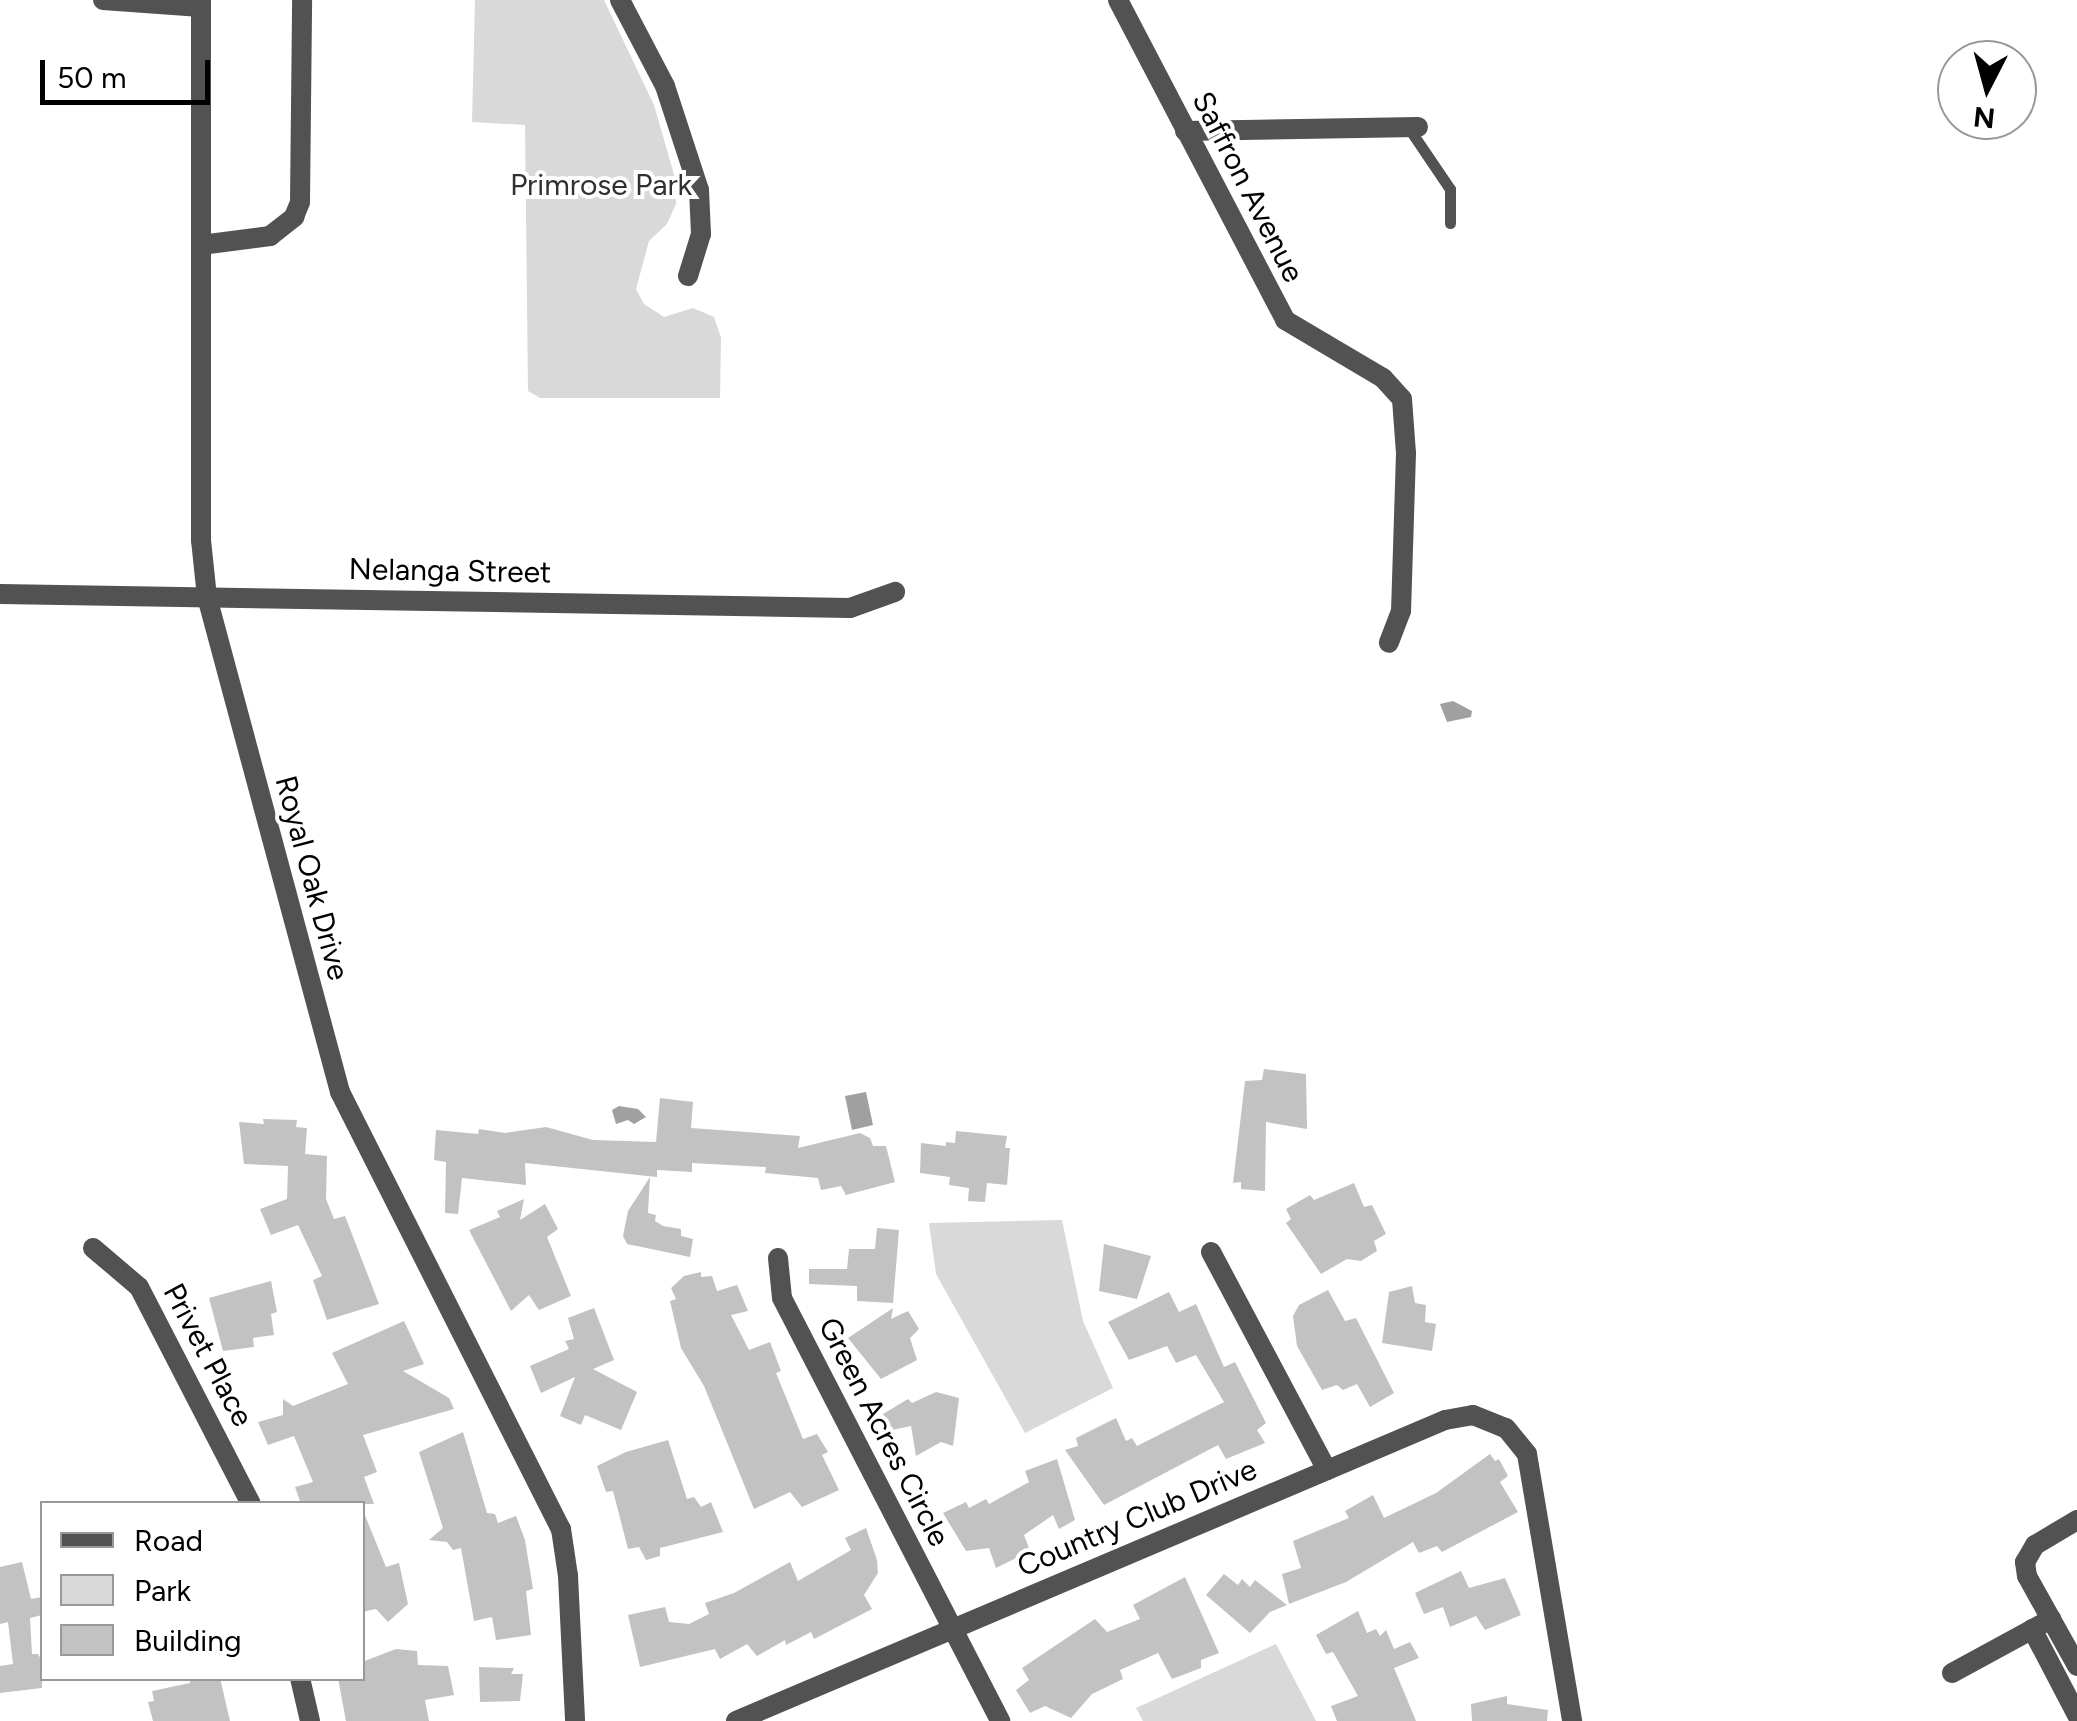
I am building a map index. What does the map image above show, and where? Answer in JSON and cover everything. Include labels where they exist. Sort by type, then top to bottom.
[{"type":"street","points":[[103,0],[201,4]]},
{"type":"street","points":[[201,244],[270,236],[294,217],[300,202],[302,0]]},
{"type":"street","points":[[620,0],[665,86],[698,190],[701,234],[688,276]]},
{"type":"street","name":"Saffron Avenue","points":[[1118,0],[1285,320],[1383,378],[1402,399],[1406,453],[1401,611],[1389,644]]},
{"type":"street","name":"Royal Oak Drive","points":[[201,4],[201,540],[206,597],[340,1092],[561,1529],[568,1576],[575,1721]]},
{"type":"street","points":[[1185,131],[1413,128]]},
{"type":"street","name":"Nelanga Street","points":[[0,594],[854,608],[895,592]]},
{"type":"street","name":"Privet Place","points":[[94,1248],[139,1287],[249,1501]]},
{"type":"street","points":[[1211,1252],[1327,1470]]},
{"type":"street","name":"Green Acres Circle","points":[[778,1258],[782,1298],[1000,1721]]},
{"type":"street","name":"Country Club Drive","points":[[736,1721],[1446,1420],[1472,1415],[1494,1421],[1517,1438],[1526,1454],[1572,1721]]},
{"type":"street","points":[[2077,1520],[2046,1537],[2026,1555],[2027,1576],[2042,1624],[2077,1715]]},
{"type":"street","points":[[2042,1624],[2077,1666]]},
{"type":"street","points":[[1952,1673],[2042,1624]]},
{"type":"street","points":[[301,1681],[310,1721]]},
{"type":"lane","points":[[1413,128],[1450,189],[1450,223]]},
{"type":"green space","name":"Primrose Park","points":[[475,0],[604,0],[654,105],[675,178],[676,204],[667,224],[649,241],[636,289],[644,304],[664,317],[693,308],[714,317],[721,338],[720,398],[540,398],[528,391],[525,125],[472,122]]},
{"type":"green space","points":[[1062,1220],[1083,1321],[1113,1388],[1025,1433],[936,1274],[929,1223]]},
{"type":"green space","points":[[1276,1644],[1316,1721],[1143,1721],[1136,1708]]},
{"type":"shaded area","points":[[1453,701],[1472,711],[1471,717],[1447,722],[1440,704]]},
{"type":"shaded area","points":[[866,1092],[873,1125],[852,1130],[845,1096]]},
{"type":"shaded area","points":[[619,1106],[638,1109],[646,1117],[634,1124],[628,1120],[616,1124],[612,1110]]},
{"type":"building","points":[[1264,1069],[1306,1074],[1307,1129],[1266,1122],[1265,1191],[1241,1189],[1241,1182],[1233,1183],[1245,1081],[1262,1080]]},
{"type":"building","points":[[660,1098],[693,1102],[691,1128],[800,1136],[798,1148],[860,1133],[870,1138],[873,1146],[886,1146],[895,1182],[846,1195],[841,1186],[821,1190],[818,1178],[765,1173],[766,1167],[692,1163],[692,1172],[657,1170],[657,1177],[525,1163],[526,1185],[462,1178],[458,1214],[445,1213],[446,1162],[434,1160],[436,1130],[478,1134],[479,1129],[505,1133],[546,1127],[593,1140],[656,1142]]},
{"type":"building","points":[[263,1119],[297,1120],[296,1127],[307,1128],[305,1154],[327,1156],[326,1199],[334,1219],[345,1216],[379,1304],[327,1320],[313,1280],[322,1276],[298,1225],[271,1235],[260,1209],[287,1199],[288,1166],[244,1164],[239,1122],[264,1124]]},
{"type":"building","points":[[956,1131],[1007,1136],[1007,1185],[987,1183],[985,1202],[968,1201],[969,1188],[949,1185],[950,1177],[920,1173],[921,1143],[955,1143]]},
{"type":"building","points":[[650,1177],[648,1213],[656,1215],[655,1221],[663,1226],[681,1229],[681,1236],[693,1239],[690,1257],[627,1244],[623,1236],[628,1211]]},
{"type":"building","points":[[1354,1183],[1364,1207],[1372,1205],[1386,1234],[1374,1241],[1377,1251],[1361,1261],[1347,1259],[1321,1274],[1286,1223],[1291,1219],[1286,1209],[1310,1195],[1314,1200]]},
{"type":"building","points":[[524,1199],[520,1220],[545,1204],[558,1229],[547,1237],[571,1296],[539,1310],[529,1295],[511,1311],[469,1230],[500,1217],[497,1211]]},
{"type":"building","points":[[877,1228],[899,1230],[893,1303],[857,1301],[857,1286],[809,1284],[809,1269],[847,1269],[849,1249],[875,1249]]},
{"type":"building","points":[[1104,1244],[1151,1256],[1137,1299],[1099,1291]]},
{"type":"building","points":[[701,1272],[701,1277],[712,1276],[717,1291],[737,1285],[748,1311],[731,1315],[749,1350],[770,1342],[781,1371],[776,1373],[803,1439],[817,1434],[828,1452],[822,1455],[839,1490],[802,1507],[790,1492],[754,1509],[704,1386],[681,1348],[670,1301],[676,1299],[671,1288],[684,1276]]},
{"type":"building","points":[[271,1281],[277,1312],[271,1314],[274,1335],[253,1338],[254,1347],[223,1351],[209,1298]]},
{"type":"building","points":[[1412,1286],[1415,1303],[1426,1305],[1425,1322],[1436,1324],[1432,1351],[1382,1343],[1389,1292]]},
{"type":"building","points":[[1328,1290],[1345,1321],[1356,1318],[1394,1393],[1370,1407],[1357,1384],[1343,1390],[1337,1385],[1322,1390],[1297,1346],[1293,1316],[1299,1305]]},
{"type":"building","points":[[1169,1292],[1179,1312],[1196,1304],[1224,1367],[1235,1362],[1266,1423],[1257,1430],[1265,1443],[1226,1459],[1218,1445],[1104,1505],[1065,1450],[1078,1446],[1076,1438],[1116,1418],[1126,1441],[1132,1438],[1137,1446],[1224,1402],[1196,1355],[1176,1363],[1167,1346],[1129,1360],[1108,1322]]},
{"type":"building","points":[[594,1308],[614,1360],[593,1369],[637,1392],[621,1430],[585,1415],[581,1425],[560,1416],[575,1377],[541,1393],[530,1366],[569,1349],[565,1341],[574,1339],[568,1318]]},
{"type":"building","points":[[893,1308],[891,1319],[908,1311],[919,1329],[910,1338],[917,1360],[881,1379],[848,1338]]},
{"type":"building","points":[[404,1321],[424,1364],[403,1371],[449,1398],[454,1409],[363,1435],[377,1472],[364,1477],[374,1504],[300,1501],[295,1487],[313,1482],[294,1436],[268,1445],[258,1422],[283,1415],[283,1399],[293,1406],[348,1384],[332,1353]]},
{"type":"building","points":[[936,1392],[959,1398],[953,1446],[941,1442],[916,1456],[911,1426],[892,1430],[883,1414],[908,1399],[912,1403]]},
{"type":"building","points":[[463,1432],[487,1513],[495,1514],[498,1523],[516,1516],[525,1540],[533,1589],[526,1591],[531,1635],[496,1640],[492,1617],[474,1621],[461,1548],[453,1550],[447,1542],[429,1540],[443,1528],[419,1452]]},
{"type":"building","points":[[668,1440],[687,1499],[694,1497],[701,1507],[711,1502],[723,1532],[660,1548],[660,1556],[646,1560],[639,1547],[628,1549],[613,1491],[606,1492],[597,1466],[626,1452]]},
{"type":"building","points":[[1490,1454],[1495,1461],[1499,1459],[1508,1476],[1500,1482],[1518,1512],[1442,1552],[1437,1546],[1419,1553],[1413,1542],[1346,1582],[1289,1604],[1282,1574],[1301,1568],[1293,1541],[1349,1518],[1345,1511],[1373,1495],[1384,1518],[1436,1493]]},
{"type":"building","points":[[1057,1459],[1075,1520],[1059,1529],[1053,1515],[1024,1535],[1030,1551],[996,1568],[989,1548],[966,1551],[943,1513],[966,1502],[969,1508],[986,1499],[989,1504],[1029,1482],[1025,1471]]},
{"type":"building","points":[[365,1515],[386,1567],[399,1563],[408,1604],[388,1622],[376,1609],[365,1611]]},
{"type":"building","points":[[866,1528],[878,1573],[864,1595],[872,1609],[814,1639],[811,1632],[786,1645],[785,1640],[757,1656],[747,1644],[720,1659],[715,1649],[640,1667],[628,1615],[665,1607],[669,1622],[689,1624],[709,1614],[705,1603],[734,1593],[790,1562],[798,1581],[851,1550],[845,1538]]},
{"type":"building","points":[[22,1562],[31,1599],[40,1597],[40,1616],[30,1618],[32,1654],[40,1658],[42,1688],[0,1693],[0,1666],[13,1664],[8,1622],[0,1624],[0,1567]]},
{"type":"building","points":[[1461,1571],[1469,1588],[1505,1578],[1521,1615],[1485,1630],[1476,1616],[1450,1627],[1443,1607],[1424,1614],[1415,1593]]},
{"type":"building","points":[[1224,1574],[1238,1585],[1242,1579],[1250,1587],[1255,1580],[1287,1605],[1270,1612],[1250,1633],[1206,1595]]},
{"type":"building","points":[[1185,1577],[1219,1653],[1201,1660],[1201,1668],[1172,1679],[1158,1653],[1120,1670],[1123,1679],[1092,1694],[1071,1718],[1045,1706],[1030,1713],[1016,1690],[1029,1680],[1022,1668],[1095,1619],[1107,1632],[1140,1619],[1133,1605]]},
{"type":"building","points":[[1358,1611],[1367,1633],[1376,1629],[1380,1636],[1386,1630],[1394,1649],[1410,1642],[1419,1658],[1394,1668],[1416,1721],[1337,1721],[1331,1706],[1358,1696],[1333,1652],[1326,1654],[1316,1635]]},
{"type":"building","points":[[396,1649],[417,1651],[418,1665],[448,1666],[454,1695],[425,1700],[429,1721],[346,1721],[339,1681],[365,1681],[365,1661]]},
{"type":"building","points":[[479,1667],[514,1668],[511,1674],[523,1674],[520,1701],[480,1702]]},
{"type":"building","points":[[221,1681],[230,1721],[153,1721],[148,1702],[154,1701],[152,1691]]},
{"type":"building","points":[[1507,1696],[1507,1704],[1548,1710],[1547,1721],[1472,1721],[1471,1704]]}]
